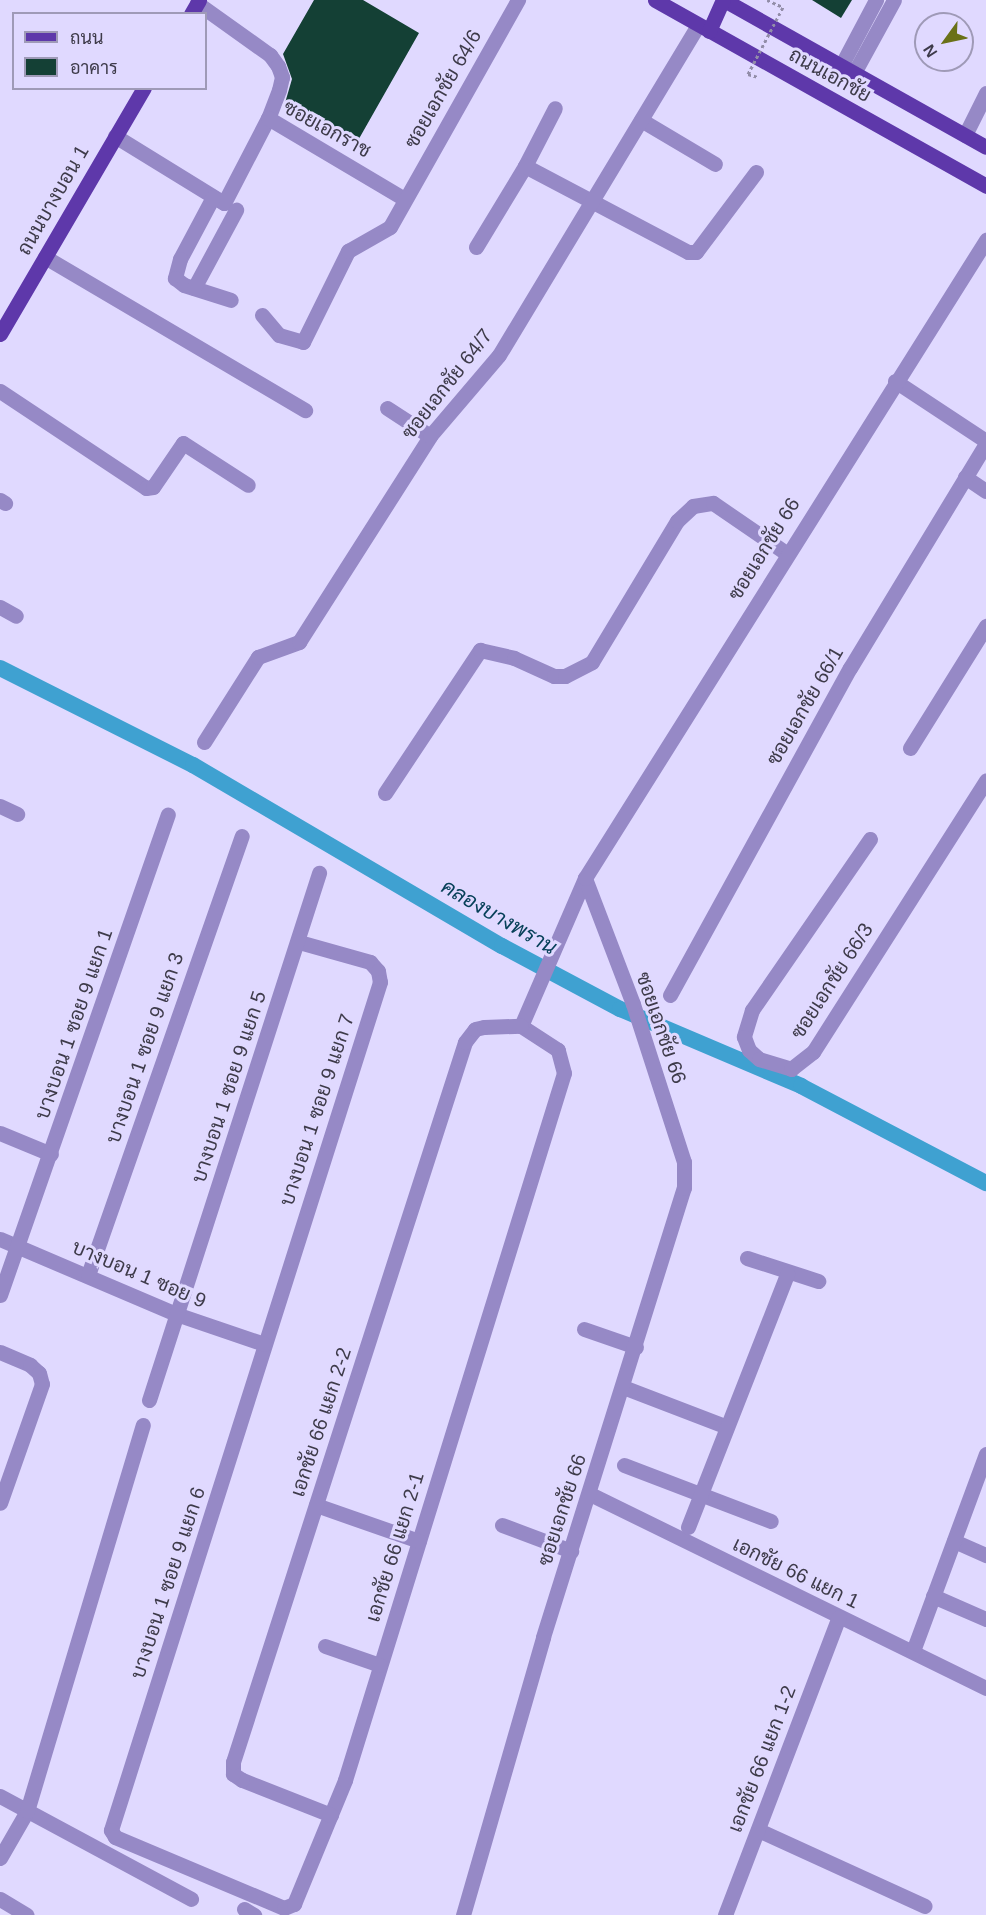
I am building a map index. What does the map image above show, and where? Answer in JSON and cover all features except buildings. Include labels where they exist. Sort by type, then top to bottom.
[{"type":"main road","name":"ถนนเอกชัย","points":[[655,0],[678,6],[703,28],[986,186]]},
{"type":"main road","name":"ถนนเอกชัย","points":[[723,0],[986,147]]},
{"type":"main road","points":[[703,28],[723,0]]},
{"type":"main road","name":"ถนนบางบอน 1","points":[[0,334],[143,90]]},
{"type":"street","points":[[848,69],[876,0]]},
{"type":"street","points":[[848,69],[894,0]]},
{"type":"street","name":"ซอยเอกชัย 64/6","points":[[262,315],[279,335],[303,342],[345,257],[390,228],[404,198],[511,2]]},
{"type":"street","points":[[207,13],[270,54],[278,66],[282,77],[268,118]]},
{"type":"street","name":"ซอยเอกชัย 64/7","points":[[204,742],[258,657],[299,642],[430,436],[499,355],[640,120],[703,28]]},
{"type":"street","points":[[965,135],[985,97]]},
{"type":"street","points":[[476,247],[525,166],[555,108]]},
{"type":"street","name":"ซอยเอกราช","points":[[213,197],[224,203],[268,118],[404,198]]},
{"type":"street","points":[[640,120],[715,164]]},
{"type":"street","points":[[115,136],[213,197],[175,272],[178,282],[231,300]]},
{"type":"street","points":[[525,166],[688,252],[696,252],[756,172]]},
{"type":"street","points":[[194,288],[236,210]]},
{"type":"street","name":"ซอยเอกชัย 66","points":[[464,1915],[571,1551],[684,1188],[684,1162],[633,1004],[585,878],[786,553],[986,240]]},
{"type":"street","points":[[45,257],[305,410]]},
{"type":"street","points":[[895,381],[986,442]]},
{"type":"street","points":[[0,390],[146,488],[153,487],[183,443],[248,485]]},
{"type":"street","points":[[387,408],[430,436]]},
{"type":"street","name":"ซอยเอกชัย 66/1","points":[[670,994],[850,668],[986,442]]},
{"type":"street","points":[[965,477],[986,491]]},
{"type":"street","points":[[385,793],[480,650],[514,658],[554,676],[565,676],[592,662],[676,520],[693,506],[713,503],[786,553]]},
{"type":"street","points":[[0,607],[16,616]]},
{"type":"street","points":[[910,748],[986,626]]},
{"type":"street","name":"ซอยเอกชัย 66/3","points":[[870,839],[752,1010],[744,1037],[749,1050],[759,1059],[791,1069],[813,1052],[986,780]]},
{"type":"street","points":[[0,806],[17,814]]},
{"type":"street","name":"บางบอน 1 ซอย 9 แยก 1","points":[[0,1295],[168,814]]},
{"type":"street","name":"บางบอน 1 ซอย 9 แยก 3","points":[[88,1275],[242,836]]},
{"type":"street","name":"บางบอน 1 ซอย 9 แยก 5","points":[[149,1400],[299,942],[319,873]]},
{"type":"street","points":[[521,1026],[585,878]]},
{"type":"street","name":"บางบอน 1 ซอย 9 แยก 7","points":[[264,1344],[380,982],[378,971],[370,962],[299,942]]},
{"type":"street","name":"เอกชัย 66 แยก 2-2","points":[[330,1815],[233,1774],[233,1762],[465,1042],[475,1029],[521,1026]]},
{"type":"street","name":"เอกชัย 66 แยก 2-1","points":[[112,1834],[290,1909],[330,1815],[380,1665],[564,1073],[558,1050],[521,1026]]},
{"type":"street","points":[[0,1133],[51,1154]]},
{"type":"street","name":"บางบอน 1 ซอย 9","points":[[0,1239],[176,1314],[264,1344]]},
{"type":"street","points":[[747,1258],[787,1274],[818,1281]]},
{"type":"street","points":[[688,1527],[787,1274]]},
{"type":"street","points":[[584,1329],[636,1347]]},
{"type":"street","name":"บางบอน 1 ซอย 9 แยก 6","points":[[112,1834],[264,1344]]},
{"type":"street","points":[[0,1352],[30,1365],[41,1378],[0,1503]]},
{"type":"street","points":[[623,1387],[727,1427]]},
{"type":"street","points":[[0,1858],[27,1811],[143,1425]]},
{"type":"street","points":[[913,1651],[986,1454]]},
{"type":"street","points":[[624,1465],[771,1521]]},
{"type":"street","name":"เอกชัย 66 แยก 1","points":[[590,1494],[986,1688]]},
{"type":"street","points":[[316,1505],[419,1541]]},
{"type":"street","points":[[502,1525],[571,1551]]},
{"type":"street","points":[[954,1541],[986,1555]]},
{"type":"street","points":[[933,1596],[986,1619]]},
{"type":"street","name":"เอกชัย 66 แยก 1-2","points":[[725,1915],[839,1617]]},
{"type":"street","points":[[325,1646],[380,1665]]},
{"type":"street","points":[[0,1796],[191,1899]]},
{"type":"street","points":[[758,1830],[925,1906]]},
{"type":"street","points":[[0,1899],[27,1915]]},
{"type":"path","points":[[748,74],[783,7],[767,0]]},
{"type":"waterway","name":"คลองบางพราน","points":[[0,668],[193,765],[502,946],[620,1009],[801,1086],[986,1183]]}]
